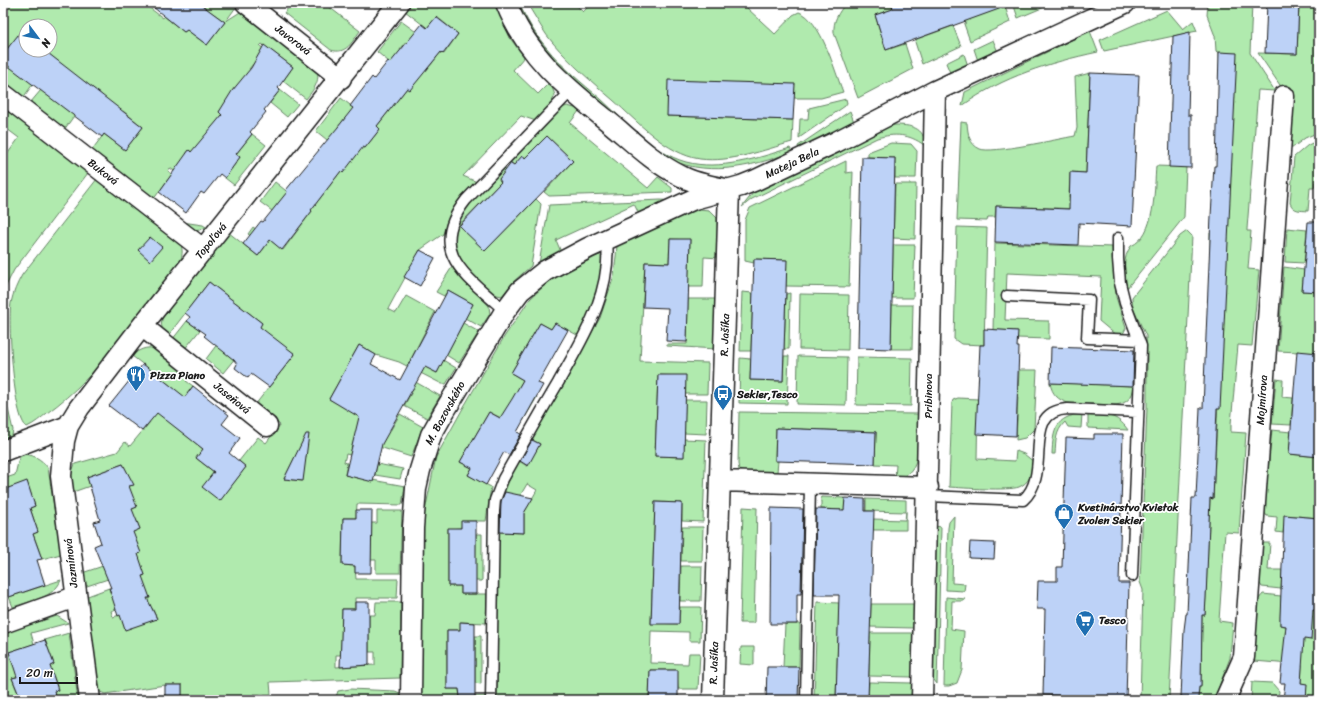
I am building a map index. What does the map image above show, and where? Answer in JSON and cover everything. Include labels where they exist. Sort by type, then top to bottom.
[{"type":"street","name":"Javorová","points":[[246,3],[341,78]]},
{"type":"street","name":"Topoľová","points":[[68,426],[79,408],[142,326],[341,78],[399,3]]},
{"type":"street","points":[[506,3],[530,49],[545,67],[571,91],[664,167],[688,180],[729,189]]},
{"type":"street","name":"Mateja Bela","points":[[729,189],[756,180],[836,142],[935,91],[1125,3]]},
{"type":"street","name":"Pribinova","points":[[922,700],[928,492],[928,369],[935,91]]},
{"type":"street","name":"Buková","points":[[3,94],[204,250]]},
{"type":"street","name":"Mojmírova","points":[[1225,700],[1244,657],[1284,96]]},
{"type":"street","name":"M. Bazovského","points":[[411,700],[413,528],[416,488],[420,470],[431,435],[505,311],[520,291],[539,275],[574,255],[694,199],[729,189]]},
{"type":"street","name":"R. Jašíka","points":[[713,700],[729,189]]},
{"type":"street","name":"Jaseňová","points":[[142,326],[267,426]]},
{"type":"street","points":[[3,451],[68,426]]},
{"type":"street","name":"Jazmínová","points":[[68,426],[64,441],[62,476],[75,597],[90,700]]},
{"type":"street","points":[[720,481],[810,484],[928,492]]},
{"type":"street","points":[[3,622],[75,597]]},
{"type":"lane","points":[[505,311],[470,278],[452,256],[448,246],[449,229],[455,215],[466,200],[571,91]]},
{"type":"lane","points":[[1118,238],[1120,283],[1125,303],[1141,346],[1132,576]]},
{"type":"lane","points":[[491,700],[493,536],[495,500],[503,479],[593,319],[605,281],[609,258],[607,239]]},
{"type":"lane","points":[[1007,296],[1089,300],[1087,338],[1139,340]]},
{"type":"lane","points":[[928,492],[1023,500],[1029,494],[1037,477],[1040,431],[1042,422],[1048,415],[1056,410],[1068,409],[1138,412]]},
{"type":"lane","points":[[806,700],[810,484]]},
{"type":"green space","points":[[3,3],[143,3],[163,18],[164,16],[184,32],[187,30],[207,45],[225,22],[204,7],[207,3],[231,3],[236,7],[226,21],[245,9],[313,62],[318,72],[318,77],[313,90],[306,99],[283,81],[293,67],[262,44],[260,46],[265,50],[249,69],[251,71],[237,89],[235,87],[232,91],[237,95],[224,111],[221,109],[219,112],[222,115],[206,136],[210,140],[198,156],[189,150],[186,154],[190,157],[177,173],[170,168],[168,171],[172,174],[153,200],[182,222],[203,225],[206,227],[196,231],[180,226],[110,170],[111,167],[91,151],[104,134],[125,150],[143,127],[123,111],[121,113],[100,98],[102,95],[82,80],[80,82],[59,67],[61,64],[54,58],[58,58],[58,18],[18,18],[18,36],[3,54]]},
{"type":"green space","points":[[292,3],[324,3],[360,31],[345,49],[341,51],[331,50],[284,13]]},
{"type":"green space","points":[[411,3],[495,3],[510,38],[524,57],[513,70],[538,94],[550,82],[555,95],[550,106],[536,121],[521,116],[463,176],[477,182],[453,208],[443,234],[420,250],[388,309],[396,313],[406,296],[435,312],[411,359],[437,373],[443,360],[456,368],[446,384],[442,384],[399,362],[376,355],[359,345],[329,399],[390,431],[400,414],[423,427],[411,457],[354,439],[350,455],[346,454],[344,462],[347,463],[345,475],[405,486],[402,505],[357,504],[356,518],[343,518],[342,565],[355,566],[356,579],[398,579],[397,598],[355,598],[355,609],[342,609],[341,655],[336,655],[336,667],[375,665],[375,652],[369,652],[369,615],[375,615],[376,602],[401,602],[400,678],[270,682],[271,694],[254,694],[254,700],[182,700],[182,685],[165,685],[105,694],[98,691],[85,597],[109,588],[111,594],[117,592],[122,607],[111,611],[113,617],[120,615],[157,618],[152,608],[148,609],[143,600],[149,598],[139,578],[145,575],[135,555],[141,553],[128,534],[140,529],[136,519],[132,520],[129,510],[137,507],[126,487],[133,485],[123,464],[87,477],[90,486],[73,492],[71,474],[75,464],[117,452],[125,442],[130,446],[150,422],[146,418],[171,386],[132,356],[140,350],[146,348],[156,348],[191,374],[186,381],[193,386],[167,420],[203,449],[196,458],[214,472],[220,500],[246,467],[239,461],[258,437],[266,443],[280,425],[255,405],[295,354],[257,330],[262,323],[209,282],[167,337],[163,331],[161,323],[165,313],[228,232],[258,256],[265,247],[248,234],[253,227],[283,250],[341,171],[343,173],[332,144],[316,131],[341,98],[358,111],[349,122],[345,118],[338,127],[365,148],[380,129],[377,126],[407,88],[425,70],[426,71],[441,52],[444,54],[458,34],[437,17],[427,28],[405,11]],"holes":[[[295,457],[302,481],[284,479]]]},
{"type":"green space","points":[[514,3],[519,3],[534,32],[559,61],[640,136],[662,152],[686,162],[712,165],[739,162],[790,148],[792,152],[776,158],[743,166],[711,169],[678,163],[662,156],[592,98],[542,50]]},
{"type":"green space","points":[[538,3],[574,3],[583,12],[592,3],[751,3],[747,8],[775,34],[793,15],[799,12],[807,17],[820,35],[843,92],[821,98],[794,98],[667,116],[793,120],[792,142],[747,155],[723,159],[711,160],[687,156],[675,151],[653,136],[567,58],[547,35],[531,10]]},
{"type":"green space","points":[[846,3],[891,3],[893,9],[875,15],[886,50],[905,44],[913,69],[858,98],[834,33],[834,25],[837,17]]},
{"type":"green space","points":[[998,3],[1004,3],[1010,22],[970,41],[964,24],[966,23],[965,21]]},
{"type":"green space","points":[[1013,3],[1054,3],[1018,18]]},
{"type":"green space","points":[[1208,3],[1252,3],[1250,53],[1275,91],[1258,90],[1247,231],[1251,231],[1248,269],[1259,270],[1252,346],[1238,345],[1231,424],[1231,432],[1246,433],[1239,533],[1225,532],[1219,621],[1233,623],[1230,658],[1214,700],[1181,700],[1182,697],[1198,698],[1199,687],[1201,686],[1202,615],[1205,615],[1210,498],[1213,498],[1226,251],[1210,250],[1210,233],[1228,234],[1219,52],[1216,51],[1215,36],[1207,15]]},
{"type":"green space","points":[[1299,3],[1319,3],[1319,132],[1305,138],[1286,153],[1284,91],[1258,53],[1297,54]]},
{"type":"green space","points":[[1167,10],[1183,29],[1193,21],[1197,31],[1104,51],[1100,40]]},
{"type":"green space","points":[[401,21],[419,34],[410,45],[406,42],[400,50],[404,54],[394,66],[377,52]]},
{"type":"green space","points":[[953,26],[961,46],[922,64],[915,42],[917,39]]},
{"type":"green space","points":[[1090,31],[1098,52],[1027,72],[994,86],[962,106],[965,92]]},
{"type":"green space","points":[[993,40],[998,52],[978,61],[974,49]]},
{"type":"green space","points":[[964,54],[968,66],[951,75],[946,63]]},
{"type":"green space","points":[[3,62],[35,81],[23,98],[3,82]]},
{"type":"green space","points":[[1090,73],[1086,173],[1070,172],[1069,198],[1080,209],[996,206],[995,217],[988,217],[987,221],[957,220],[961,122],[967,123],[969,135],[973,144],[980,149],[987,150],[1011,148],[1075,136],[1077,128],[1075,77]]},
{"type":"green space","points":[[41,90],[76,113],[64,130],[30,103]]},
{"type":"green space","points":[[280,90],[298,104],[287,117],[270,103]]},
{"type":"green space","points":[[846,99],[847,103],[845,106],[799,138],[800,119],[808,119],[809,108]]},
{"type":"green space","points":[[3,102],[88,173],[14,270],[6,286],[3,297],[3,160],[19,138],[3,126]]},
{"type":"green space","points":[[567,106],[575,108],[579,111],[570,123],[648,188],[658,177],[672,188],[672,192],[549,196],[544,192],[573,161],[547,136],[525,158],[523,156],[514,165],[509,161],[562,108]]},
{"type":"green space","points":[[850,111],[854,122],[799,149],[798,146]]},
{"type":"green space","points":[[895,125],[916,128],[922,134],[924,145],[913,139],[896,135],[877,138],[752,199],[742,207],[753,193],[887,127]]},
{"type":"green space","points":[[252,134],[266,145],[234,185],[225,178],[240,157],[236,154]]},
{"type":"green space","points":[[1319,140],[1319,182],[1315,182],[1314,188],[1310,188],[1308,211],[1298,210],[1290,203],[1294,157],[1308,145]]},
{"type":"green space","points":[[891,143],[911,144],[917,151],[916,178],[895,178],[895,158],[868,157],[868,152]]},
{"type":"green space","points":[[846,161],[846,173],[853,172],[849,287],[786,286],[786,260],[754,259],[754,263],[745,261],[745,220],[750,208]]},
{"type":"green space","points":[[1156,166],[1186,167],[1184,217],[1127,288],[1125,272],[1126,256],[1131,246],[1139,240],[1145,232],[1149,222],[1154,199]]},
{"type":"green space","points":[[503,167],[508,171],[499,179],[501,182],[459,225],[485,251],[536,199],[541,204],[531,266],[513,282],[502,296],[486,288],[473,275],[461,258],[455,243],[455,230],[460,217],[468,205],[478,192]]},
{"type":"green space","points":[[97,179],[179,240],[182,248],[181,259],[134,323],[102,362],[67,397],[27,427],[22,420],[15,389],[10,329],[11,303],[22,275]]},
{"type":"green space","points":[[275,182],[290,194],[272,211],[260,202]]},
{"type":"green space","points":[[895,184],[916,184],[915,239],[893,238]]},
{"type":"green space","points":[[661,200],[672,201],[640,216],[634,204],[556,240],[561,252],[539,264],[549,205]]},
{"type":"green space","points":[[691,210],[709,210],[717,218],[719,258],[704,257],[703,287],[688,287],[690,240],[670,239],[669,263],[645,262],[640,361],[708,363],[707,394],[685,394],[685,376],[658,375],[655,456],[683,457],[684,439],[706,440],[703,522],[682,521],[682,503],[655,502],[651,623],[679,624],[680,607],[701,607],[700,641],[689,641],[689,632],[651,631],[650,663],[688,664],[689,653],[700,653],[698,689],[678,689],[677,670],[650,670],[649,700],[497,700],[498,532],[524,533],[524,513],[537,490],[527,484],[520,496],[503,492],[519,461],[527,466],[540,444],[531,439],[600,318],[614,276],[617,246]]},
{"type":"green space","points":[[957,227],[987,228],[984,345],[961,344],[954,339]]},
{"type":"green space","points":[[1287,228],[1307,230],[1304,263],[1285,262]]},
{"type":"green space","points":[[1187,231],[1192,236],[1169,700],[1140,700],[1143,590],[1140,582],[1147,407],[1147,359],[1146,336],[1133,308],[1132,297],[1180,236]]},
{"type":"green space","points":[[995,243],[1112,247],[1116,297],[1126,328],[1123,334],[1117,336],[1099,321],[1101,277],[1007,273],[1005,320],[1049,321],[1049,339],[1017,338],[1017,331],[993,330]]},
{"type":"green space","points":[[893,245],[915,245],[913,298],[892,298]]},
{"type":"green space","points":[[599,255],[602,257],[600,278],[591,307],[579,336],[555,323],[551,329],[540,323],[511,373],[523,380],[519,387],[537,397],[523,421],[501,418],[489,412],[460,462],[472,468],[468,475],[491,487],[486,521],[462,521],[461,528],[448,529],[448,586],[461,586],[461,594],[487,594],[486,623],[461,622],[460,630],[447,630],[447,689],[459,689],[460,697],[486,696],[486,700],[420,700],[423,521],[436,457],[504,337],[530,299],[550,280]]},
{"type":"green space","points":[[452,267],[489,306],[490,314],[481,327],[465,318],[473,304],[448,290],[444,296],[436,292]]},
{"type":"green space","points":[[1284,267],[1304,270],[1302,291],[1319,292],[1319,353],[1278,351]]},
{"type":"green space","points":[[742,292],[753,293],[751,351],[740,351]]},
{"type":"green space","points":[[790,293],[789,349],[784,349],[786,294]]},
{"type":"green space","points":[[800,294],[849,295],[848,350],[799,349]]},
{"type":"green space","points":[[688,299],[717,299],[716,349],[667,346],[667,344],[687,344]]},
{"type":"green space","points":[[892,305],[913,305],[912,349],[891,349]]},
{"type":"green space","points":[[187,321],[200,330],[184,350],[172,340]]},
{"type":"green space","points":[[463,323],[479,332],[459,363],[446,355]]},
{"type":"green space","points":[[221,339],[236,357],[223,373],[206,359]]},
{"type":"green space","points":[[784,356],[789,356],[787,404],[739,403],[740,358],[751,359],[750,380],[783,381]]},
{"type":"green space","points":[[798,356],[847,357],[846,405],[797,404]]},
{"type":"green space","points":[[857,357],[912,358],[911,406],[856,405]]},
{"type":"green space","points":[[1019,370],[1037,370],[1034,429],[1025,438],[1016,440]]},
{"type":"green space","points":[[1276,379],[1283,380],[1282,397],[1293,398],[1291,425],[1272,424]]},
{"type":"green space","points":[[412,380],[440,396],[427,418],[404,406],[414,388],[409,385]]},
{"type":"green space","points":[[1050,383],[1134,386],[1129,399],[1123,403],[1115,405],[1068,403],[1056,396]]},
{"type":"green space","points":[[958,398],[978,399],[977,459],[1015,461],[1016,451],[1024,454],[1034,462],[1030,477],[1025,483],[1019,487],[1005,489],[949,487],[952,403],[953,400]]},
{"type":"green space","points":[[685,400],[707,400],[706,434],[684,433]]},
{"type":"green space","points":[[3,405],[8,409],[13,430],[12,436],[3,441]]},
{"type":"green space","points":[[739,412],[918,414],[918,453],[911,470],[905,476],[895,479],[896,465],[875,464],[876,432],[776,428],[775,460],[778,461],[777,472],[743,472],[739,470],[738,464]]},
{"type":"green space","points":[[1082,414],[1081,428],[1068,427],[1065,422],[1059,429],[1055,454],[1052,454],[1053,438],[1057,426],[1066,418],[1073,415]]},
{"type":"green space","points":[[1088,415],[1111,416],[1124,425],[1128,430],[1088,428]]},
{"type":"green space","points":[[1272,430],[1291,432],[1289,454],[1319,457],[1319,518],[1285,515],[1283,533],[1276,532],[1277,517],[1267,516],[1264,512]]},
{"type":"green space","points":[[20,454],[36,457],[48,468],[61,554],[42,559],[33,534],[38,532],[30,508],[35,506],[27,482],[3,490],[3,479],[15,475]]},
{"type":"green space","points":[[377,464],[403,469],[400,479],[375,475]]},
{"type":"green space","points":[[821,497],[845,498],[845,510],[821,509]]},
{"type":"green space","points":[[866,499],[906,500],[906,512],[866,511]]},
{"type":"green space","points":[[743,507],[757,508],[754,623],[740,623]]},
{"type":"green space","points":[[377,511],[402,511],[400,573],[376,573],[376,560],[370,560],[371,523],[377,523]]},
{"type":"green space","points":[[906,512],[906,530],[873,530],[873,519],[905,520]]},
{"type":"green space","points":[[954,516],[952,583],[965,584],[964,591],[946,590],[948,528],[949,522]]},
{"type":"green space","points":[[935,526],[941,527],[937,684],[931,676]]},
{"type":"green space","points":[[682,527],[703,527],[702,561],[681,561]]},
{"type":"green space","points":[[476,534],[482,534],[482,581],[475,581]]},
{"type":"green space","points":[[1264,543],[1270,543],[1268,570],[1282,570],[1281,589],[1262,587],[1259,582],[1262,546]]},
{"type":"green space","points":[[103,566],[114,577],[84,587],[82,573]]},
{"type":"green space","points":[[681,566],[702,566],[701,601],[680,601]]},
{"type":"green space","points":[[61,580],[58,586],[47,595],[34,601],[13,607],[9,597]]},
{"type":"green space","points":[[1319,580],[1319,700],[1306,700],[1301,683],[1302,665],[1254,661],[1258,600],[1263,594],[1281,596],[1280,625],[1286,626],[1285,637],[1313,610],[1317,610]]},
{"type":"green space","points":[[946,597],[965,599],[964,601],[952,601],[951,629],[964,631],[962,670],[957,683],[949,686],[944,686]]},
{"type":"green space","points":[[817,602],[839,603],[836,700],[814,700]]},
{"type":"green space","points":[[871,604],[915,604],[914,628],[870,627]]},
{"type":"green space","points":[[57,616],[68,623],[31,633],[34,644],[9,652],[13,665],[25,674],[12,678],[17,691],[28,700],[3,700],[3,633]]},
{"type":"green space","points":[[785,624],[800,624],[799,667],[783,667]]},
{"type":"green space","points":[[69,633],[78,700],[57,700],[54,691],[58,689],[50,666],[54,664],[45,640]]},
{"type":"green space","points":[[870,633],[913,633],[912,677],[869,676]]},
{"type":"green space","points":[[475,636],[481,636],[481,684],[475,683]]},
{"type":"green space","points":[[741,647],[754,647],[754,665],[740,664]]},
{"type":"green space","points":[[869,682],[912,683],[911,700],[868,700]]},
{"type":"green space","points":[[1252,682],[1272,683],[1279,691],[1278,700],[1251,700]]},
{"type":"green space","points":[[350,689],[395,691],[400,693],[400,700],[335,700],[338,691]]},
{"type":"building","points":[[148,3],[199,3],[225,22],[207,45],[187,30],[184,32]]},
{"type":"building","points":[[891,3],[1010,3],[1010,5],[886,50],[875,15],[893,9]]},
{"type":"building","points":[[1267,3],[1299,3],[1297,54],[1265,53]]},
{"type":"building","points":[[436,17],[458,34],[443,54],[441,52],[410,90],[407,88],[377,126],[380,129],[365,148],[363,147],[343,173],[341,171],[282,250],[270,240],[258,256],[243,244],[261,221],[263,222],[287,192],[286,190],[353,108],[350,106],[372,77],[374,79],[388,61],[390,63],[422,24],[427,28]]},
{"type":"building","points":[[1190,32],[1188,115],[1191,115],[1191,168],[1169,167],[1173,36]]},
{"type":"building","points":[[18,35],[18,58],[54,58],[143,127],[125,150],[104,134],[102,137],[3,62],[3,54]]},
{"type":"building","points":[[264,45],[293,67],[278,88],[280,90],[264,110],[266,112],[250,132],[252,134],[236,154],[240,157],[225,178],[220,174],[204,194],[201,192],[186,213],[159,192],[189,150],[191,152],[222,115],[219,112],[232,91],[251,68]]},
{"type":"building","points":[[1219,52],[1237,53],[1220,409],[1217,409],[1213,499],[1210,498],[1205,615],[1202,615],[1201,687],[1199,687],[1198,698],[1181,697],[1184,630],[1187,614],[1192,498],[1196,498],[1200,408],[1203,408],[1211,216],[1214,166],[1216,166]]},
{"type":"building","points":[[1090,73],[1139,75],[1132,226],[1079,223],[1078,245],[995,242],[996,206],[1069,209],[1070,172],[1086,173]]},
{"type":"building","points":[[668,80],[795,84],[793,120],[667,116]]},
{"type":"building","points":[[547,136],[573,161],[485,251],[459,226],[501,182],[499,179],[511,163],[514,165],[523,155],[525,158]]},
{"type":"building","points":[[862,157],[895,158],[891,349],[858,348]]},
{"type":"building","points":[[1308,222],[1319,222],[1319,292],[1302,291]]},
{"type":"building","points":[[150,237],[162,247],[150,261],[138,250]]},
{"type":"building","points":[[670,239],[690,239],[687,342],[666,341],[668,308],[643,307],[645,262],[669,263]]},
{"type":"building","points":[[420,250],[435,258],[420,286],[404,277]]},
{"type":"building","points":[[754,259],[787,260],[783,381],[750,380]]},
{"type":"building","points":[[209,282],[262,323],[260,327],[295,354],[269,387],[251,374],[248,378],[235,368],[237,364],[234,360],[204,336],[206,334],[187,321],[190,317],[185,313]]},
{"type":"building","points":[[448,290],[473,304],[437,373],[425,367],[382,444],[373,482],[345,475],[359,417],[329,399],[359,345],[376,355],[371,364],[400,380]]},
{"type":"building","points":[[540,323],[551,329],[555,323],[568,330],[538,383],[543,385],[517,432],[521,434],[509,455],[504,452],[486,485],[468,475],[472,468],[460,462],[489,412],[500,418],[523,380],[511,373]]},
{"type":"building","points":[[984,329],[1018,331],[1017,347],[1019,347],[1016,436],[976,434],[980,345],[984,345]]},
{"type":"building","points":[[1051,347],[1134,350],[1133,386],[1050,383]]},
{"type":"building","points":[[1297,351],[1319,353],[1319,457],[1289,454]]},
{"type":"building","points":[[143,364],[185,397],[193,386],[229,415],[222,424],[240,438],[229,453],[246,467],[220,501],[202,487],[214,472],[196,458],[203,449],[157,413],[142,431],[109,406]]},
{"type":"building","points":[[658,375],[686,375],[684,457],[655,456]]},
{"type":"building","points":[[776,428],[876,432],[875,464],[775,461]]},
{"type":"building","points":[[306,434],[309,434],[303,481],[284,479]]},
{"type":"building","points":[[1094,434],[1123,434],[1119,583],[1129,583],[1126,700],[1099,700],[1100,697],[1043,695],[1045,609],[1037,609],[1038,581],[1057,581],[1057,567],[1062,567],[1066,438],[1094,439]]},
{"type":"building","points":[[532,440],[540,444],[528,466],[520,461]]},
{"type":"building","points":[[123,464],[134,485],[129,486],[137,507],[132,509],[140,529],[133,532],[141,553],[138,554],[145,575],[142,576],[150,598],[147,598],[157,619],[125,630],[120,615],[118,616],[109,588],[111,588],[94,546],[101,543],[94,522],[100,520],[87,477]]},
{"type":"building","points":[[27,481],[35,506],[30,508],[38,532],[33,534],[42,559],[37,560],[45,585],[3,599],[3,490]]},
{"type":"building","points":[[505,492],[533,498],[524,513],[524,533],[500,532],[501,501]]},
{"type":"building","points":[[845,498],[865,499],[865,511],[874,511],[868,700],[836,700],[839,595],[814,595],[816,509],[844,510]]},
{"type":"building","points":[[655,502],[682,503],[679,624],[651,624]]},
{"type":"building","points":[[771,508],[803,509],[801,594],[797,594],[797,624],[770,624]]},
{"type":"building","points":[[356,510],[372,510],[371,573],[355,573],[355,566],[342,565],[343,518],[356,518]]},
{"type":"building","points":[[1284,515],[1319,518],[1319,580],[1317,611],[1313,610],[1311,640],[1304,639],[1301,683],[1307,684],[1306,700],[1283,700],[1285,683],[1280,683],[1286,626],[1280,625]]},
{"type":"building","points":[[461,521],[476,521],[476,594],[461,594],[461,586],[448,586],[448,528],[461,528]]},
{"type":"building","points":[[970,542],[995,543],[994,559],[969,558]]},
{"type":"building","points":[[355,602],[369,602],[369,665],[340,667],[342,609],[355,609]]},
{"type":"building","points":[[460,622],[475,623],[475,697],[460,697],[459,689],[447,689],[447,630],[460,630]]},
{"type":"building","points":[[45,640],[54,664],[50,666],[58,690],[54,691],[57,700],[21,700],[12,678],[17,677],[9,652]]},
{"type":"building","points":[[767,667],[799,667],[798,700],[766,700]]},
{"type":"building","points":[[650,670],[678,670],[678,700],[649,700]]},
{"type":"building","points":[[165,685],[182,685],[182,700],[165,700]]},
{"type":"place","name":"Pizza Piano","points":[[136,392]]},
{"type":"place","name":"Sekier,Tesco","points":[[723,411]]},
{"type":"place","name":"Kvetinárstvo Kvietok Zvolen Sekier","points":[[1064,530]]},
{"type":"place","name":"Tesco","points":[[1085,637]]}]
